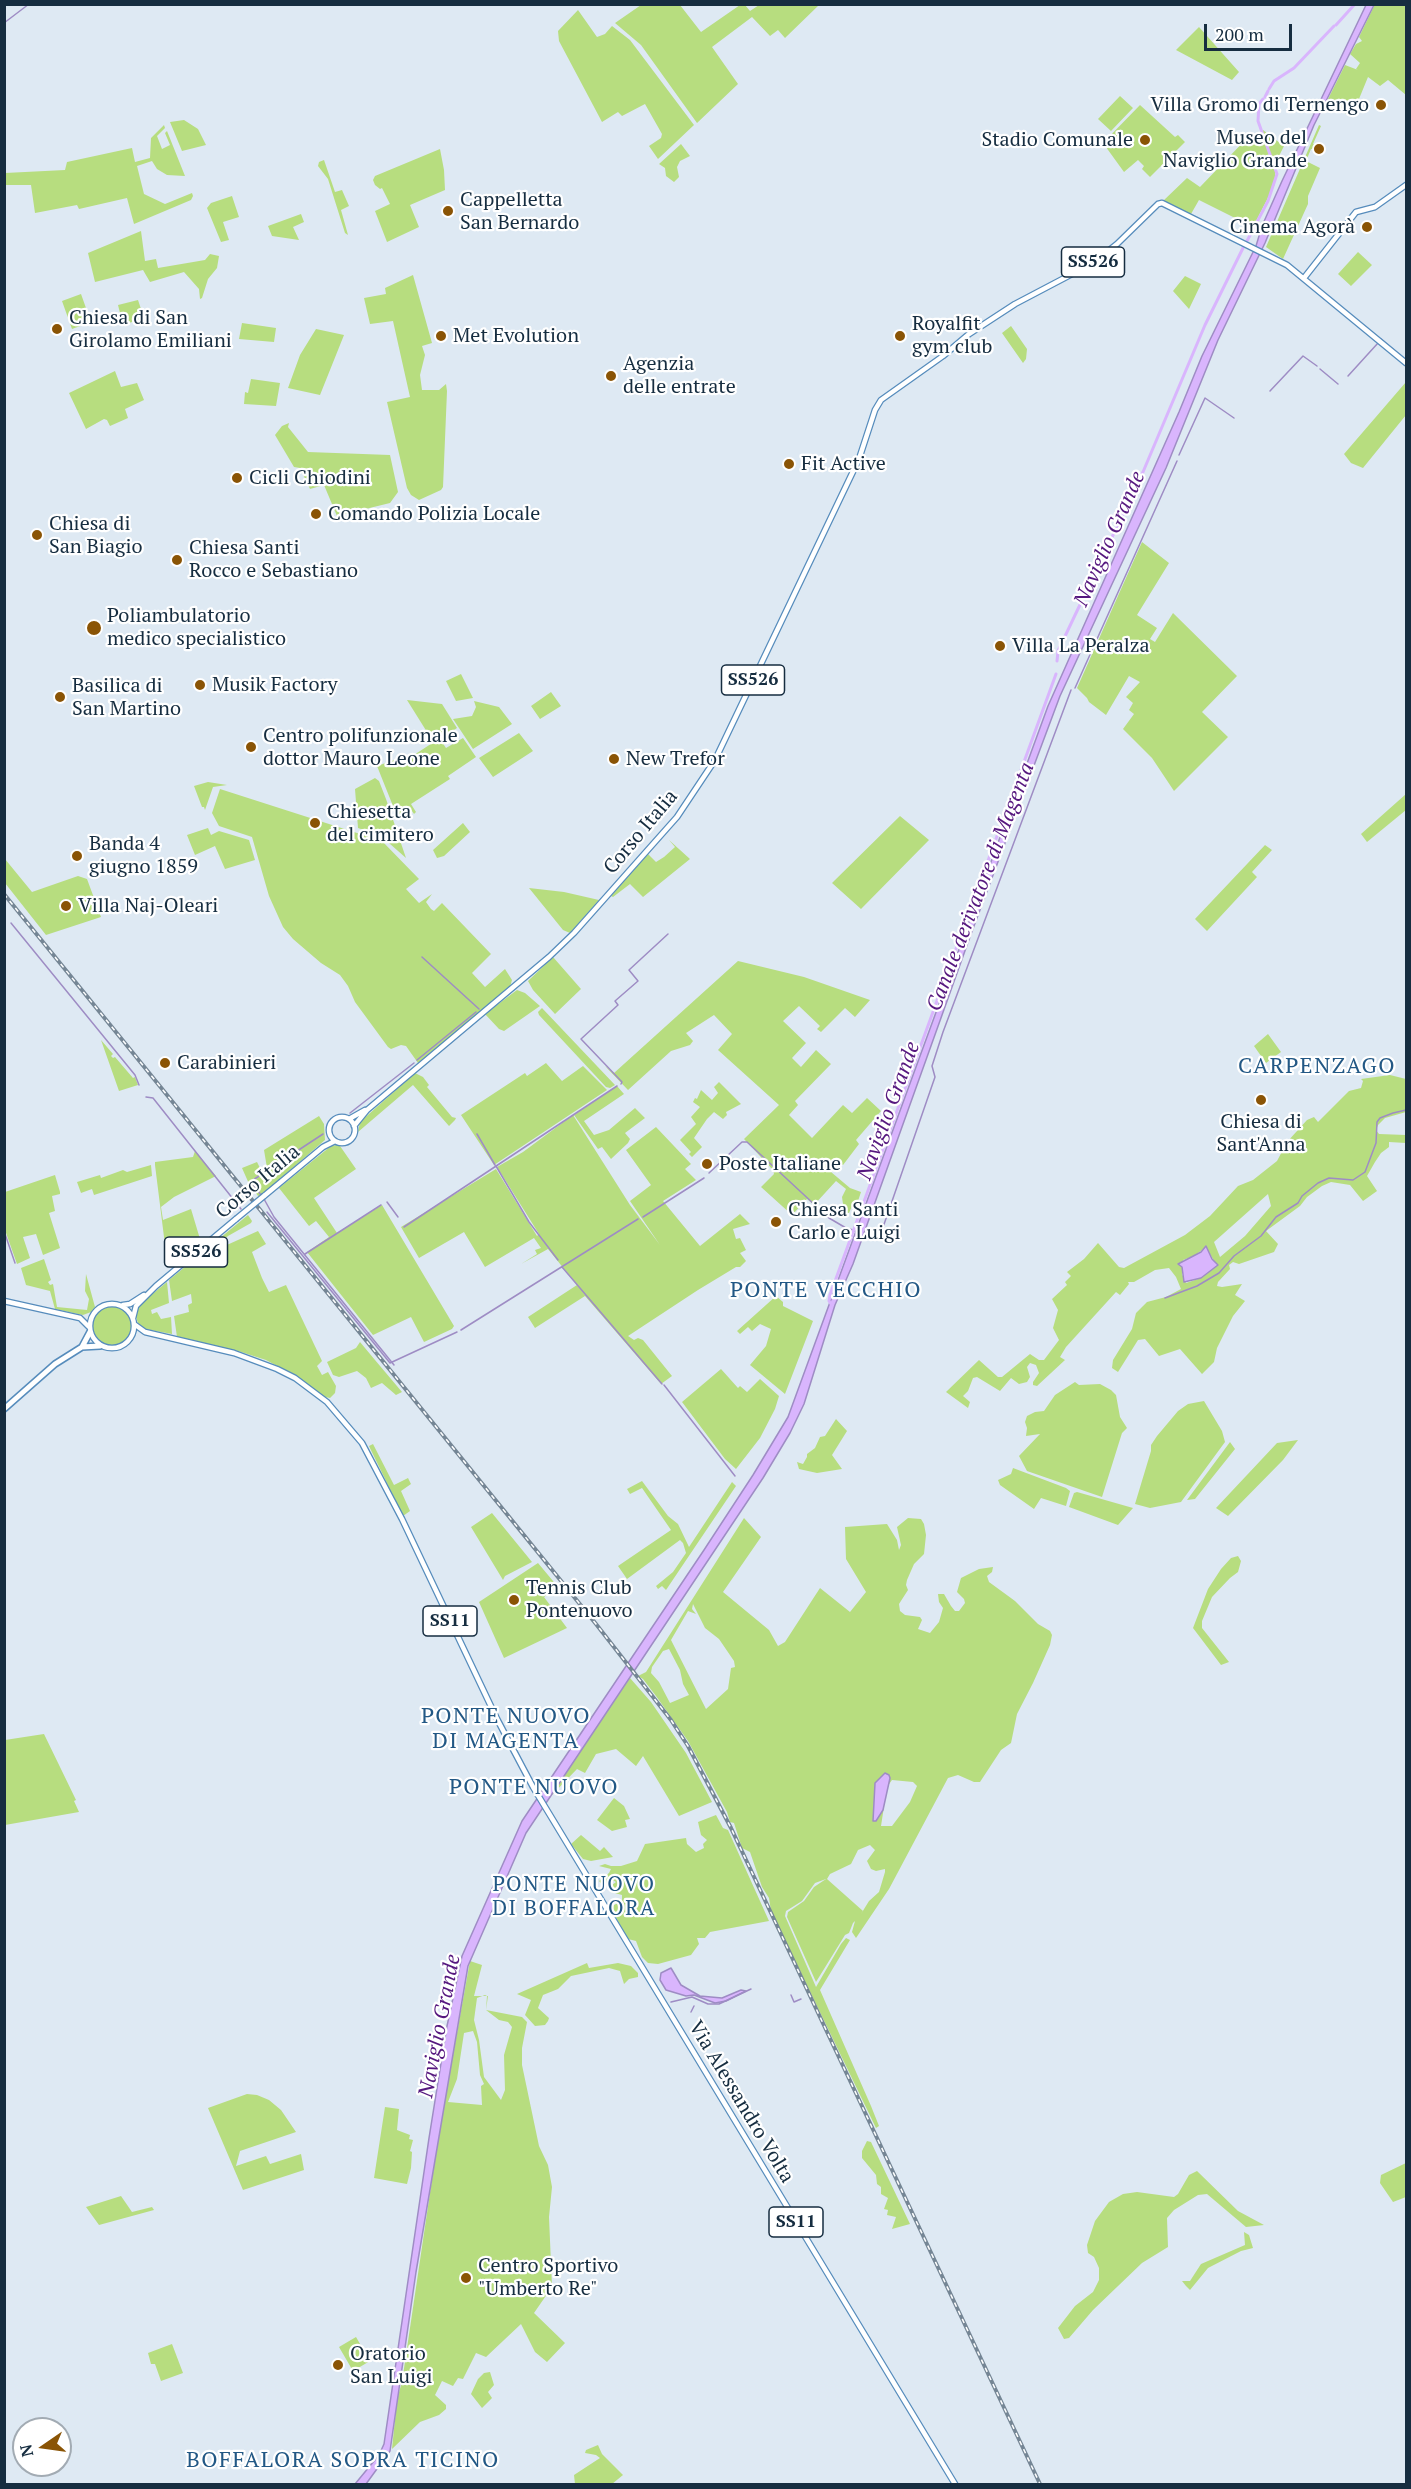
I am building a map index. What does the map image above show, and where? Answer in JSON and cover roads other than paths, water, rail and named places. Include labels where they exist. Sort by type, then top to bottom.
[{"type":"highway","points":[[82,1347],[90,1331]]},
{"type":"highway","points":[[4,1409],[55,1364],[82,1347],[100,1346]]},
{"type":"main road","points":[[1406,186],[1375,207],[1358,211],[1304,278],[1407,363]]},
{"type":"main road","name":"Corso Italia","points":[[354,1126],[367,1110],[549,957],[574,933],[677,817],[715,760],[859,459],[875,410],[881,400],[982,325],[1093,262],[1117,244],[1160,203],[1263,252],[1296,272]]},
{"type":"main road","points":[[1296,272],[1309,271]]},
{"type":"main road","name":"SS526","points":[[1296,272],[1304,278]]},
{"type":"main road","name":"Corso Italia","points":[[349,1119],[367,1110]]},
{"type":"main road","name":"SS526","points":[[330,1135],[329,1126],[332,1120],[340,1116],[349,1119]]},
{"type":"main road","points":[[349,1119],[354,1126]]},
{"type":"main road","name":"SS526","points":[[335,1141],[343,1143],[349,1141],[354,1133],[354,1126]]},
{"type":"main road","points":[[330,1135],[335,1141]]},
{"type":"main road","name":"Corso Italia","points":[[323,1147],[330,1135]]},
{"type":"main road","name":"Corso Italia","points":[[156,1286],[323,1147],[335,1141]]},
{"type":"main road","name":"SS526","points":[[117,1305],[130,1305],[156,1286]]},
{"type":"main road","name":"SS526","points":[[133,1321],[136,1306],[156,1286]]},
{"type":"main road","points":[[4,1301],[80,1318],[87,1323],[100,1346],[114,1349],[121,1347],[130,1339],[145,1332],[124,1308],[117,1305],[105,1305],[93,1314],[80,1318]]},
{"type":"main road","points":[[90,1331],[93,1314]]},
{"type":"main road","points":[[130,1339],[133,1321]]},
{"type":"main road","name":"Via Alessandro Volta","points":[[145,1332],[247,1357],[295,1378],[332,1407],[354,1431],[369,1454],[495,1715],[534,1789],[955,2484]]},
{"type":"waterway","points":[[4,23],[29,4]]},
{"type":"waterway","points":[[1336,25],[1355,4]]},
{"type":"waterway","points":[[1269,89],[1274,81],[1294,68],[1334,26]]},
{"type":"waterway","points":[[1265,97],[1268,91]]},
{"type":"waterway","points":[[1247,241],[1268,201],[1277,174],[1258,121],[1259,104],[1263,99]]},
{"type":"waterway","name":"Naviglio Grande","points":[[1057,661],[1058,651],[1143,472],[1205,325],[1244,246]]},
{"type":"waterway","name":"Canale derivatore di Magenta","points":[[1381,339],[1400,355]]},
{"type":"waterway","name":"Canale derivatore di Magenta","points":[[1348,376],[1378,343]]},
{"type":"waterway","name":"Canale derivatore di Magenta","points":[[1270,391],[1303,356],[1317,366]]},
{"type":"waterway","name":"Canale derivatore di Magenta","points":[[1320,369],[1338,384]]},
{"type":"waterway","name":"Canale derivatore di Magenta","points":[[1179,455],[1205,398],[1234,418]]},
{"type":"waterway","name":"Canale derivatore di Magenta","points":[[1075,688],[1177,461]]},
{"type":"waterway","name":"Naviglio Grande","points":[[831,1304],[830,1295],[1056,674]]},
{"type":"waterway","name":"Canale derivatore di Magenta","points":[[864,1234],[877,1238],[881,1233],[935,1077],[932,1066],[943,1032],[1071,690]]},
{"type":"waterway","name":"Canale derivatore di Magenta","points":[[11,923],[135,1075],[139,1085]]},
{"type":"waterway","points":[[621,1084],[622,1082],[581,1039],[618,1005],[615,1001],[638,981],[629,970],[668,934]]},
{"type":"waterway","points":[[422,957],[479,1009]]},
{"type":"waterway","points":[[417,1060],[476,1012]]},
{"type":"waterway","points":[[350,1113],[414,1063]]},
{"type":"waterway","points":[[404,1227],[617,1086]]},
{"type":"waterway","name":"Canale derivatore di Magenta","points":[[146,1097],[153,1098],[241,1209]]},
{"type":"waterway","points":[[1165,1298],[1197,1286],[1219,1273],[1234,1256],[1261,1236],[1276,1217],[1298,1203],[1302,1196],[1318,1183],[1329,1178],[1353,1180],[1365,1172],[1376,1143],[1377,1122],[1380,1118],[1406,1110]]},
{"type":"waterway","points":[[261,1195],[252,1183],[253,1180],[323,1134]]},
{"type":"waterway","points":[[477,1134],[495,1165]]},
{"type":"waterway","name":"Canale derivatore di Magenta","points":[[709,1173],[742,1142],[747,1142],[829,1218],[846,1228]]},
{"type":"waterway","points":[[496,1166],[529,1222],[558,1260]]},
{"type":"waterway","name":"Canale derivatore di Magenta","points":[[643,1217],[704,1178]]},
{"type":"waterway","name":"Canale derivatore di Magenta","points":[[264,1199],[274,1217],[394,1365]]},
{"type":"waterway","points":[[387,1202],[398,1217]]},
{"type":"waterway","points":[[305,1254],[381,1205]]},
{"type":"waterway","name":"Canale derivatore di Magenta","points":[[267,1212],[390,1363],[457,1332]]},
{"type":"waterway","name":"Canale derivatore di Magenta","points":[[461,1330],[638,1219]]},
{"type":"waterway","name":"Canale derivatore di Magenta","points":[[850,1229],[857,1232]]},
{"type":"waterway","points":[[4,1231],[15,1263]]},
{"type":"waterway","points":[[562,1267],[662,1384]]},
{"type":"waterway","points":[[664,1385],[735,1476]]},
{"type":"waterway","points":[[671,2002],[692,1997],[708,2004],[719,2004],[751,1989]]},
{"type":"waterway","points":[[791,1995],[794,2002],[801,1999]]},
{"type":"waterway","points":[[691,2012],[694,2006]]},
{"type":"railway","points":[[4,894],[596,1624],[671,1720],[688,1746],[731,1828],[1040,2484]]},
{"type":"place","name":"Villa Gromo di Ternengo","points":[[1381,105]]},
{"type":"place","name":"Stadio Comunale","points":[[1145,140]]},
{"type":"place","name":"Museo del Naviglio Grande","points":[[1319,149]]},
{"type":"place","name":"Cappelletta San Bernardo","points":[[448,211]]},
{"type":"place","name":"Cinema Agorà","points":[[1367,227]]},
{"type":"place","name":"Chiesa di San Girolamo Emiliani","points":[[57,329]]},
{"type":"place","name":"Met Evolution","points":[[441,336]]},
{"type":"place","name":"Royalfit gym club","points":[[900,336]]},
{"type":"place","name":"Agenzia delle entrate","points":[[611,376]]},
{"type":"place","name":"Fit Active","points":[[789,464]]},
{"type":"place","name":"Cicli Chiodini","points":[[237,478]]},
{"type":"place","name":"Comando Polizia Locale","points":[[316,514]]},
{"type":"place","name":"Chiesa di San Biagio","points":[[37,535]]},
{"type":"place","name":"Chiesa Santi Rocco e Sebastiano","points":[[177,560]]},
{"type":"place","name":"Poliambulatorio medico specialistico","points":[[94,628]]},
{"type":"place","name":"Villa La Peralza","points":[[1000,646]]},
{"type":"place","name":"Musik Factory","points":[[200,685]]},
{"type":"place","name":"Basilica di San Martino","points":[[60,697]]},
{"type":"place","name":"Centro polifunzionale dottor Mauro Leone","points":[[251,747]]},
{"type":"place","name":"New Trefor","points":[[614,759]]},
{"type":"place","name":"Chiesetta del cimitero","points":[[315,823]]},
{"type":"place","name":"Banda 4 giugno 1859","points":[[77,856]]},
{"type":"place","name":"Villa Naj-Oleari","points":[[66,906]]},
{"type":"place","name":"Carabinieri","points":[[165,1063]]},
{"type":"place","name":"Chiesa di Sant'Anna","points":[[1261,1100]]},
{"type":"place","name":"Poste Italiane","points":[[707,1164]]},
{"type":"place","name":"Chiesa Santi Carlo e Luigi","points":[[776,1222]]},
{"type":"place","name":"Tennis Club Pontenuovo","points":[[514,1600]]},
{"type":"place","name":"Centro Sportivo \"Umberto Re\"","points":[[466,2278]]},
{"type":"place","name":"Oratorio San Luigi","points":[[338,2365]]},
{"type":"district","name":"CARPENZAGO","points":[[1317,1067]]},
{"type":"district","name":"PONTE VECCHIO","points":[[826,1291]]},
{"type":"district","name":"PONTE NUOVO DI MAGENTA","points":[[506,1730]]},
{"type":"district","name":"PONTE NUOVO","points":[[534,1788]]},
{"type":"district","name":"PONTE NUOVO DI BOFFALORA","points":[[574,1897]]},
{"type":"district","name":"BOFFALORA SOPRA TICINO","points":[[343,2461]]}]
